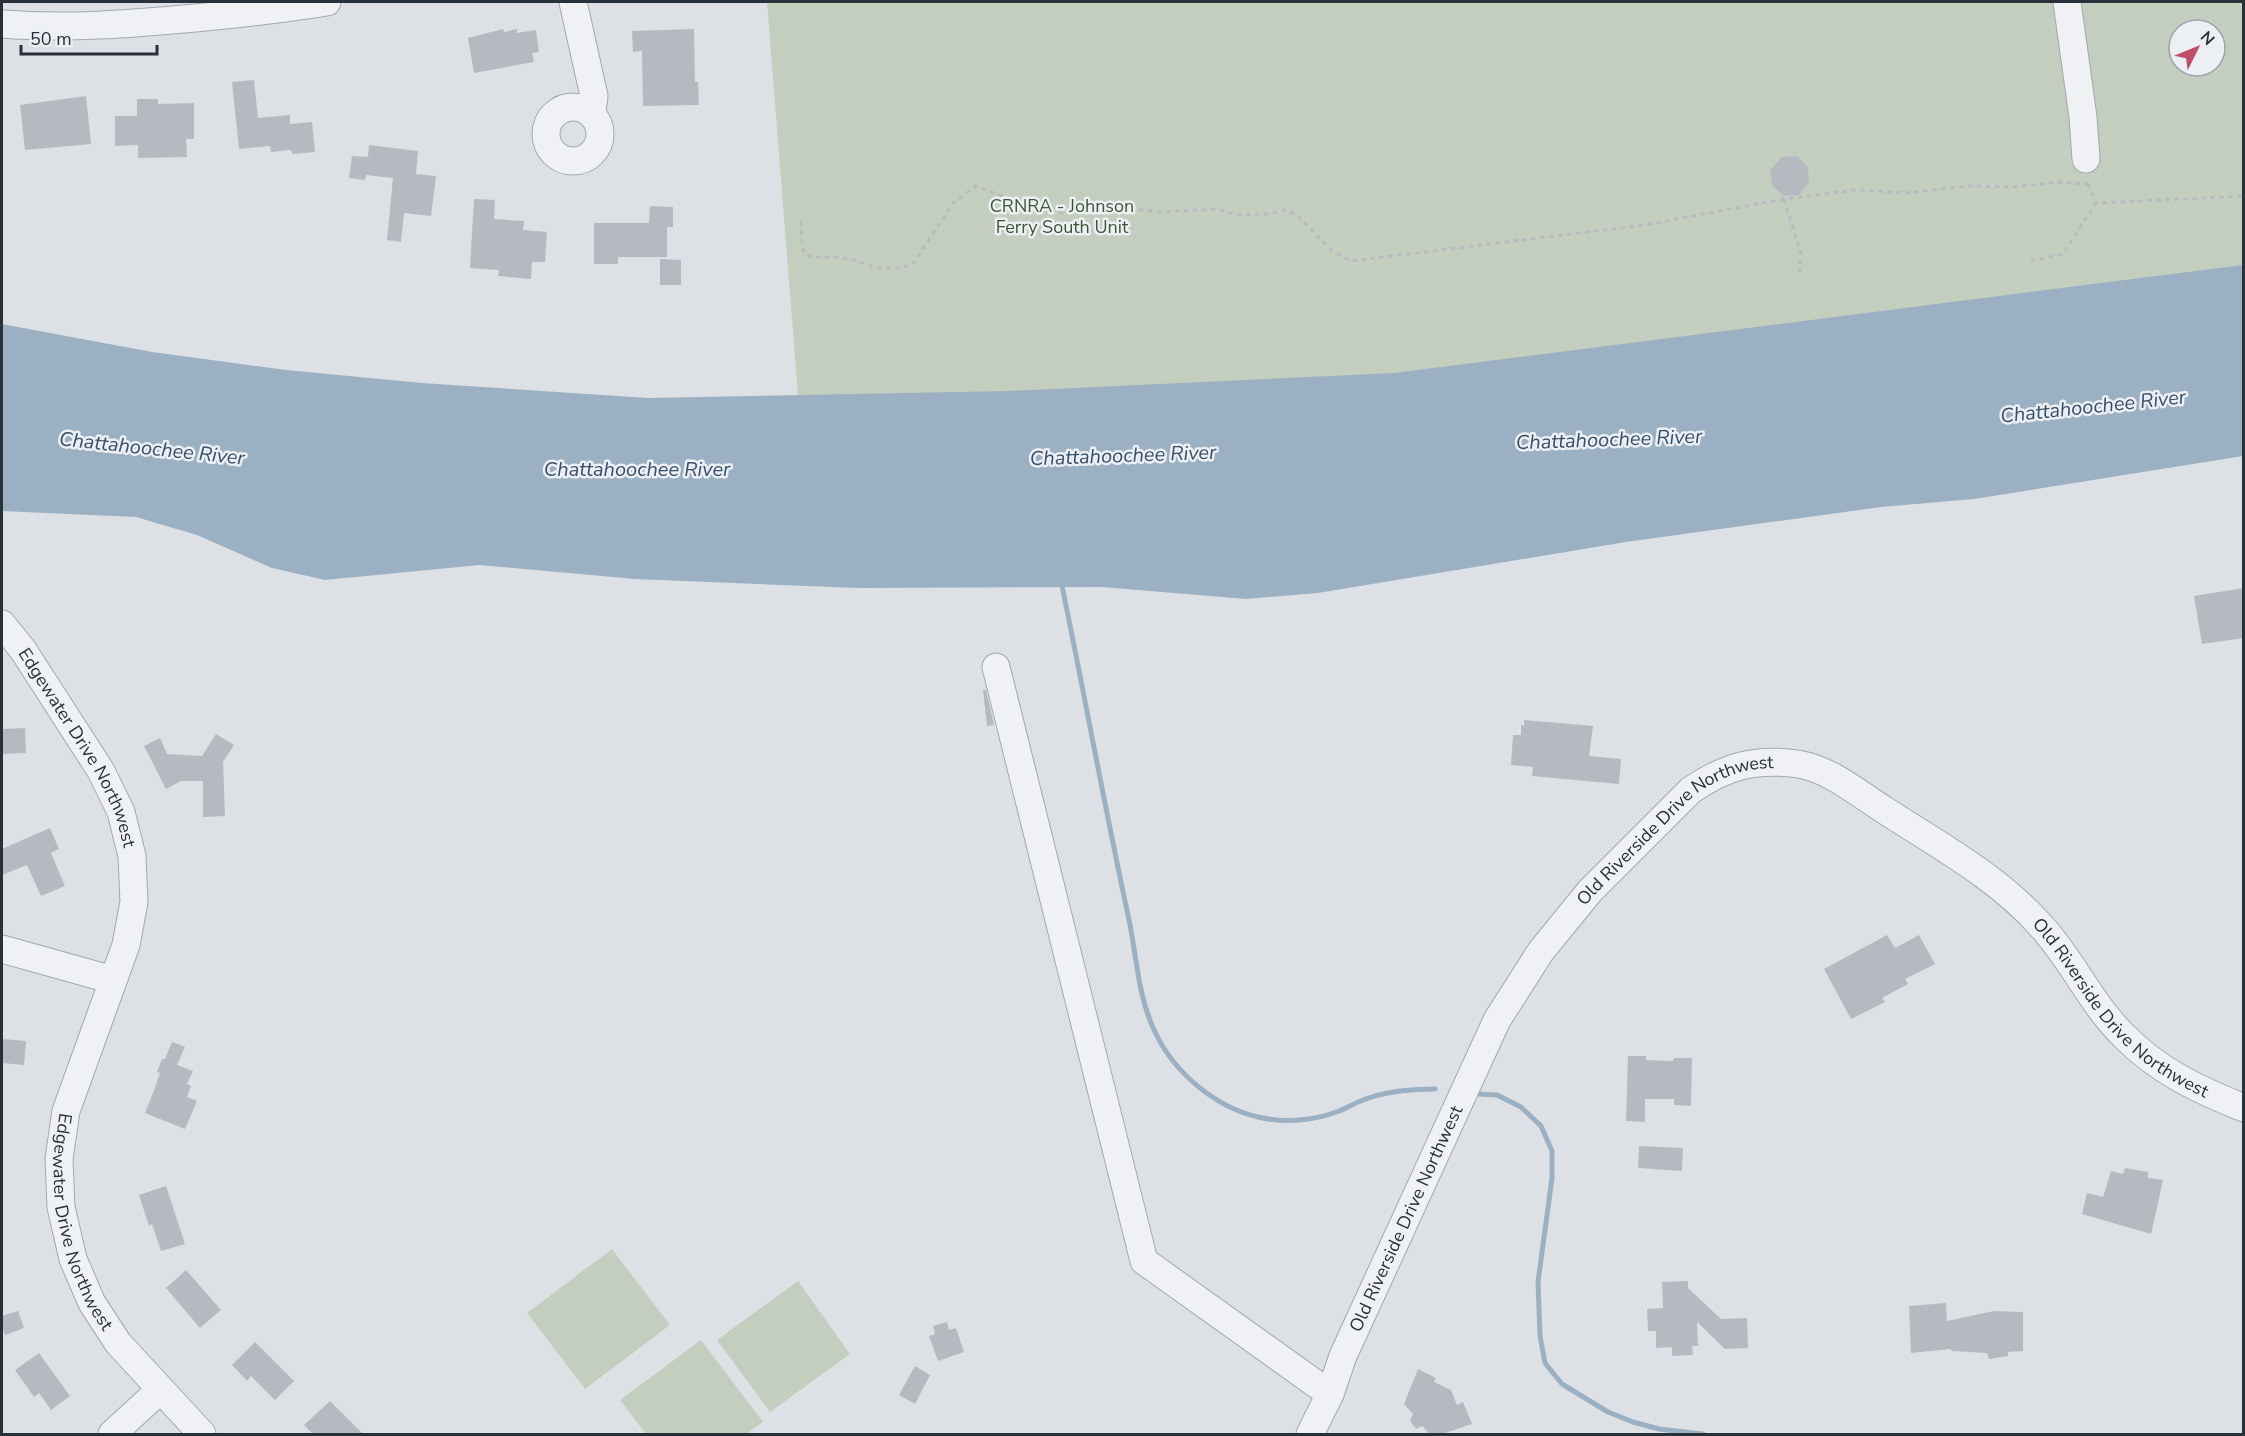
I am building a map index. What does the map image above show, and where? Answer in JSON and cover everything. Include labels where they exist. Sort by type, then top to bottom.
[{"type":"street","points":[[3,17],[33,27],[109,25],[246,13],[327,2]]},
{"type":"street","points":[[573,2],[594,96],[589,112]]},
{"type":"street","points":[[2067,2],[2083,117],[2087,171]]},
{"type":"street","name":"Edgewater Drive Northwest","points":[[2,624],[22,650],[101,771],[121,812],[132,856],[134,902],[126,945],[66,1111],[59,1159],[61,1207],[73,1259],[92,1303],[118,1344],[202,1434]]},
{"type":"street","points":[[996,667],[1144,1261],[1330,1394]]},
{"type":"street","name":"Old Riverside Drive Northwest","points":[[1310,1434],[1330,1394],[1343,1356],[1503,1011],[1541,951],[1590,891],[1691,790],[1729,769],[1769,761],[1801,764],[1831,776],[1984,874],[2014,898],[2043,927],[2071,963],[2102,1012],[2145,1056],[2192,1087],[2244,1108]]},
{"type":"street","points":[[2,949],[112,980]]},
{"type":"street","points":[[112,1434],[160,1389]]},
{"type":"path","points":[[801,221],[802,246],[805,254],[811,257],[836,257],[855,260],[877,268],[901,268],[913,264],[953,203],[976,186],[1036,209],[1062,213],[1126,208],[1162,212],[1218,209],[1236,215],[1269,214],[1285,210],[1296,214],[1332,251],[1351,261],[1644,225],[1784,199],[1856,190],[1905,193],[1968,186],[2013,187],[2060,182],[2087,171],[2096,203],[2063,254],[2031,261]]},
{"type":"path","points":[[2096,203],[2244,196]]},
{"type":"path","points":[[1784,199],[1801,254],[1799,275]]},
{"type":"green space","name":"CRNRA - Johnson Ferry South Unit","points":[[767,2],[2243,2],[2243,303],[1886,351],[799,408]]},
{"type":"green space","points":[[612,1249],[670,1325],[585,1389],[527,1313]]},
{"type":"green space","points":[[798,1281],[850,1354],[770,1412],[717,1340]]},
{"type":"green space","points":[[701,1340],[763,1422],[746,1434],[646,1434],[620,1400]]},
{"type":"water","name":"Chattahoochee River","points":[[2243,265],[2243,456],[1974,499],[1881,507],[1626,542],[1318,593],[1246,599],[1102,587],[858,588],[635,579],[479,565],[325,580],[272,568],[197,535],[136,517],[2,511],[2,324],[152,352],[286,370],[422,383],[648,398],[1008,391],[1394,373]]},
{"type":"building","points":[[503,29],[504,32],[517,29],[517,33],[536,30],[539,52],[532,53],[534,62],[474,73],[468,38]]},
{"type":"building","points":[[694,29],[695,82],[698,82],[699,105],[643,106],[642,51],[633,52],[632,31]]},
{"type":"building","points":[[254,80],[258,118],[290,115],[290,124],[312,122],[315,152],[292,154],[291,150],[271,152],[270,146],[239,149],[232,82]]},
{"type":"building","points":[[86,96],[91,144],[25,150],[20,105]]},
{"type":"building","points":[[137,99],[158,99],[158,104],[194,103],[194,139],[186,139],[187,157],[138,158],[138,145],[115,146],[115,116],[137,116]]},
{"type":"building","points":[[369,145],[418,151],[416,174],[436,176],[431,216],[404,213],[401,242],[387,240],[393,178],[366,175],[365,180],[349,178],[352,156],[368,157]]},
{"type":"building","points":[[1797,156],[1808,167],[1809,182],[1799,195],[1783,196],[1772,185],[1770,170],[1782,157]]},
{"type":"building","points":[[474,199],[495,200],[494,219],[524,221],[523,230],[547,232],[545,262],[532,262],[531,279],[498,276],[499,270],[470,268]]},
{"type":"building","points":[[650,206],[673,207],[673,227],[667,227],[667,257],[618,257],[618,264],[594,264],[594,223],[649,223]]},
{"type":"building","points":[[660,259],[681,260],[681,285],[660,285]]},
{"type":"building","points":[[2244,588],[2244,638],[2202,644],[2194,596]]},
{"type":"building","points":[[983,690],[986,690],[994,725],[987,726]]},
{"type":"building","points":[[1524,720],[1593,726],[1589,756],[1621,759],[1619,784],[1532,776],[1533,767],[1511,765],[1513,735],[1521,735],[1521,725],[1524,726]]},
{"type":"building","points":[[25,728],[26,753],[2,754],[2,729]]},
{"type":"building","points":[[216,734],[234,745],[223,762],[225,816],[203,817],[203,781],[181,781],[166,789],[144,746],[160,738],[167,754],[202,756]]},
{"type":"building","points":[[50,828],[59,849],[51,853],[65,886],[41,896],[27,865],[2,875],[2,849]]},
{"type":"building","points":[[1887,935],[1895,948],[1919,935],[1935,964],[1905,979],[1908,984],[1882,998],[1885,1002],[1851,1019],[1824,969]]},
{"type":"building","points":[[2,1039],[26,1041],[24,1065],[2,1063]]},
{"type":"building","points":[[172,1042],[185,1047],[177,1065],[193,1071],[187,1084],[191,1086],[187,1097],[197,1101],[185,1129],[145,1113],[160,1073],[157,1072]]},
{"type":"building","points":[[1628,1056],[1646,1056],[1646,1060],[1673,1061],[1674,1058],[1692,1058],[1691,1106],[1674,1105],[1674,1099],[1645,1099],[1645,1122],[1626,1121]]},
{"type":"building","points":[[1639,1146],[1683,1148],[1682,1171],[1638,1168]]},
{"type":"building","points":[[2125,1168],[2148,1172],[2148,1178],[2163,1180],[2151,1234],[2082,1214],[2087,1193],[2103,1197],[2111,1171],[2123,1174]]},
{"type":"building","points":[[166,1186],[185,1244],[161,1251],[152,1224],[149,1226],[139,1195]]},
{"type":"building","points":[[186,1270],[221,1310],[200,1328],[166,1288]]},
{"type":"building","points":[[1688,1281],[1688,1288],[1721,1319],[1747,1318],[1748,1348],[1725,1349],[1697,1322],[1698,1346],[1692,1346],[1693,1355],[1672,1356],[1672,1347],[1656,1348],[1656,1331],[1648,1331],[1647,1309],[1663,1308],[1662,1282]]},
{"type":"building","points":[[1946,1303],[1947,1321],[1994,1311],[2023,1312],[2023,1351],[2008,1352],[2008,1356],[1989,1359],[1987,1353],[1950,1349],[1911,1353],[1909,1306]]},
{"type":"building","points":[[18,1311],[24,1328],[5,1335],[2,1316]]},
{"type":"building","points":[[947,1322],[949,1330],[956,1328],[964,1352],[938,1361],[929,1336],[935,1334],[933,1326]]},
{"type":"building","points":[[255,1342],[294,1381],[275,1400],[251,1376],[247,1381],[232,1365]]},
{"type":"building","points":[[39,1353],[70,1396],[51,1410],[39,1393],[34,1397],[15,1370]]},
{"type":"building","points":[[915,1366],[930,1375],[915,1404],[899,1395]]},
{"type":"building","points":[[1418,1369],[1436,1378],[1434,1382],[1451,1390],[1457,1405],[1463,1402],[1472,1424],[1442,1434],[1430,1434],[1422,1426],[1416,1429],[1410,1421],[1413,1414],[1404,1404]]},
{"type":"building","points":[[330,1401],[363,1434],[313,1434],[304,1425]]},
{"type":"waterway","points":[[1061,581],[1141,990],[1156,1034],[1174,1062],[1185,1075],[1212,1097],[1242,1112],[1278,1120],[1319,1117],[1372,1097],[1408,1090],[1435,1089]]},
{"type":"waterway","points":[[1479,1094],[1497,1095],[1521,1107],[1541,1126],[1552,1151],[1552,1178],[1538,1282],[1540,1336],[1545,1363],[1562,1384],[1608,1412],[1659,1429],[1703,1434]]}]
